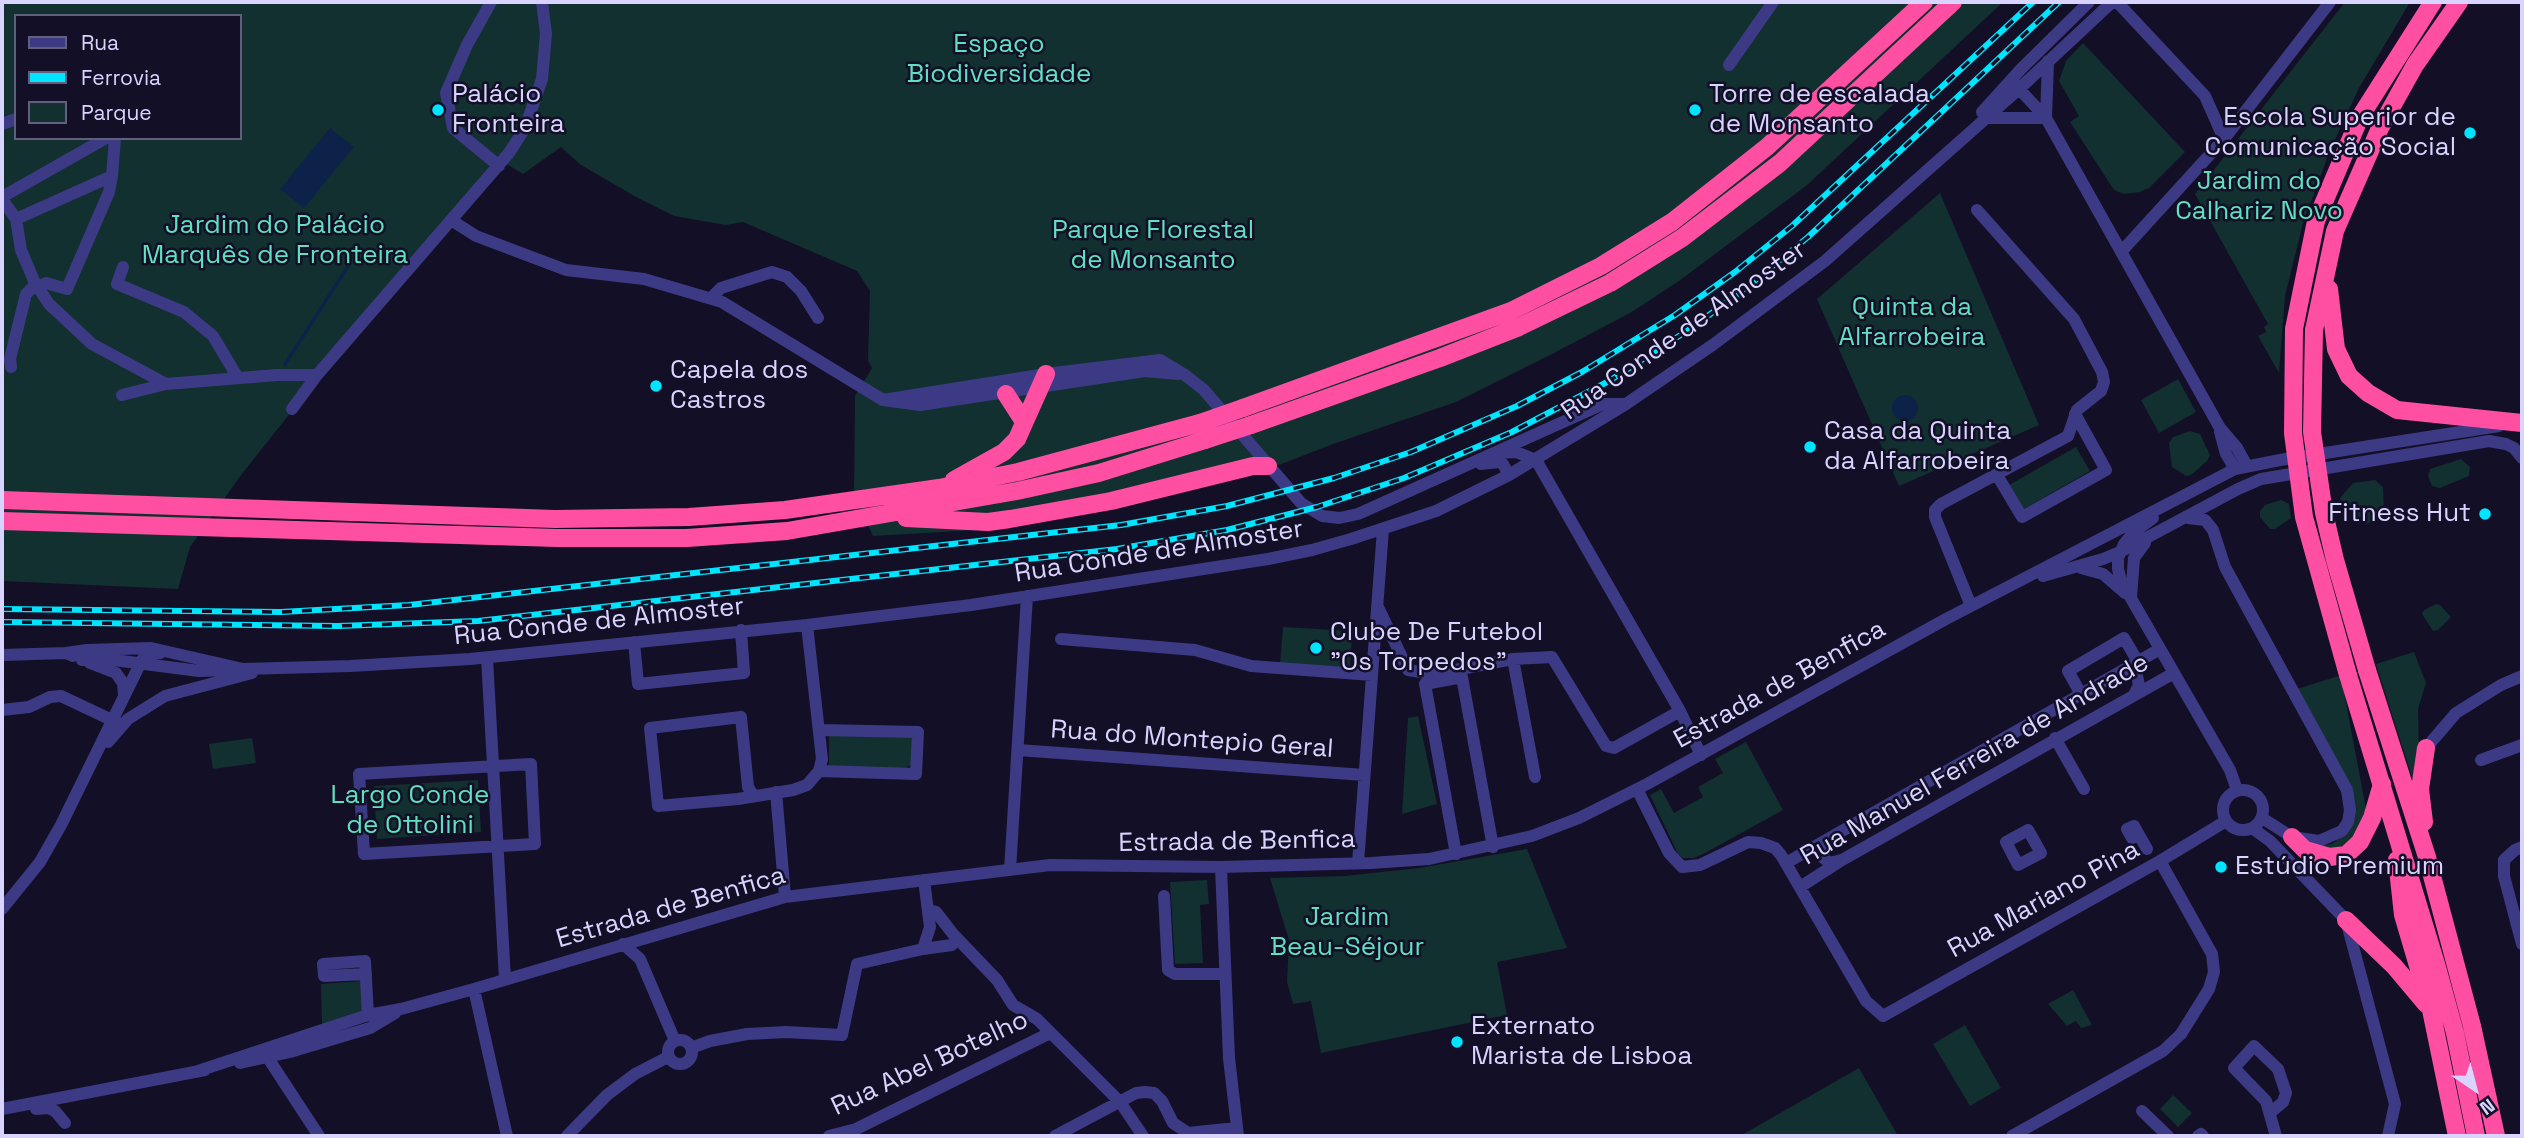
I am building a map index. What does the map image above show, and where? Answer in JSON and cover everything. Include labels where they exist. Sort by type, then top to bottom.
[{"type":"highway","points":[[2,520],[557,538],[687,538],[787,531],[1017,491],[1099,473],[1202,432],[1243,408],[1511,311],[1613,259],[1672,222],[1767,148],[1924,2]]},
{"type":"highway","points":[[2,500],[555,519],[689,517],[785,510],[939,488],[1202,432],[1251,425],[1451,354],[1519,327],[1610,283],[1682,238],[1780,163],[1953,2]]},
{"type":"highway","points":[[2433,2],[2361,117],[2316,221],[2294,328],[2293,433],[2304,517],[2348,676],[2393,817],[2455,1033],[2476,1136]]},
{"type":"highway","points":[[2459,2],[2416,65],[2380,128],[2335,231],[2314,330],[2312,432],[2334,560],[2427,857],[2472,1026],[2496,1136]]},
{"type":"highway","points":[[2328,265],[2336,349],[2349,376],[2368,393],[2397,410],[2522,423]]},
{"type":"highway","points":[[939,488],[1004,452],[1017,439],[1043,381]]},
{"type":"highway","points":[[1006,394],[1024,422]]},
{"type":"highway","points":[[878,516],[988,522],[1111,501],[1253,466],[1268,466]]},
{"type":"highway","points":[[2426,748],[2420,789],[2427,857]]},
{"type":"highway","points":[[2291,837],[2305,850],[2329,857],[2346,855],[2360,842],[2372,818],[2382,784]]},
{"type":"highway","points":[[2393,817],[2403,915],[2431,1010],[2455,1131]]},
{"type":"highway","points":[[2346,920],[2394,966],[2431,1010]]},
{"type":"street","points":[[491,2],[467,45],[446,93],[453,128],[499,166]]},
{"type":"street","points":[[292,409],[317,375],[499,166],[525,128],[542,79],[546,34],[542,2]]},
{"type":"street","points":[[1729,65],[1773,2]]},
{"type":"street","points":[[1955,145],[2089,2]]},
{"type":"street","points":[[2015,84],[2048,61],[2114,2],[2205,96],[2224,139]]},
{"type":"street","points":[[2121,252],[2224,139],[2330,2]]},
{"type":"street","points":[[2046,118],[2048,61]]},
{"type":"street","points":[[2015,84],[2046,118],[2220,428],[2226,454],[2241,468]]},
{"type":"street","name":"Rua Conde de Almoster","points":[[2,655],[140,648],[243,669],[487,657],[807,625],[1027,596],[1312,550],[1436,510],[1536,460],[1626,404],[1714,344],[1825,261],[1986,118],[2015,84]]},
{"type":"street","points":[[1986,118],[2046,118]]},
{"type":"street","points":[[103,140],[2,198],[16,219],[22,250],[37,286],[49,304],[92,344],[166,384]]},
{"type":"street","points":[[11,367],[10,359],[26,294],[46,283],[67,289],[109,192],[113,176],[115,140]]},
{"type":"street","points":[[16,219],[113,176]]},
{"type":"street","points":[[1971,606],[1935,510],[1941,504],[2068,436],[2080,406],[2101,391],[2104,382],[2102,372],[2074,319],[1977,210]]},
{"type":"street","points":[[451,220],[476,236],[566,270],[644,278],[722,302],[884,400],[920,405],[1006,394],[1043,381]]},
{"type":"street","points":[[123,267],[117,284],[184,312],[213,335],[238,378]]},
{"type":"street","points":[[710,298],[721,288],[772,272],[787,277],[818,318]]},
{"type":"street","points":[[884,400],[1043,381],[1160,360],[1204,390],[1301,503],[1322,516],[1339,519],[1358,514],[1603,404],[1626,404]]},
{"type":"street","points":[[122,396],[166,384],[317,375]]},
{"type":"street","points":[[1997,475],[2022,516],[2105,470],[2075,414]]},
{"type":"street","name":"Estrada de Benfica","points":[[198,1071],[368,1015],[474,989],[785,897],[925,886],[1050,865],[1221,867],[1358,863],[1429,859],[1493,847],[1532,836],[1578,818],[1637,789],[1971,606],[2241,468],[2522,423]]},
{"type":"street","name":"Estrada de Benfica","points":[[2026,579],[2070,569],[2120,552],[2238,489],[2282,474],[2489,441],[2514,448],[2522,458]]},
{"type":"street","points":[[1491,454],[1516,452],[1536,460],[1702,755]]},
{"type":"street","points":[[1463,467],[1499,462],[1509,475]]},
{"type":"street","points":[[2165,506],[2128,538],[2120,552],[2118,569],[2131,598],[2230,770],[2237,790]]},
{"type":"street","points":[[2182,520],[2198,518],[2209,525],[2225,567],[2347,790],[2350,810],[2348,822],[2342,831],[2319,841],[2291,837],[2262,818]]},
{"type":"street","points":[[1358,863],[1382,528]]},
{"type":"street","points":[[2131,598],[2134,558],[2138,550],[2153,536]]},
{"type":"street","points":[[2070,569],[2095,571],[2116,584],[2131,598]]},
{"type":"street","points":[[1010,870],[1027,596]]},
{"type":"street","points":[[1378,607],[1408,670],[1434,674],[1513,659],[1552,657],[1606,746],[1614,748],[1683,717]]},
{"type":"street","points":[[753,795],[748,787],[741,717],[650,728],[658,806],[738,799],[802,788],[814,779],[822,759],[807,625]]},
{"type":"street","points":[[634,642],[638,684],[718,676],[744,673],[741,630]]},
{"type":"street","points":[[2081,694],[2068,671],[2124,638],[2138,662]]},
{"type":"street","points":[[1061,639],[1195,650],[1251,666],[1372,675]]},
{"type":"street","name":"Rua Manuel Ferreira de Andrade","points":[[1786,863],[2160,649]]},
{"type":"street","points":[[2,909],[40,862],[94,762],[140,663],[149,654],[167,652]]},
{"type":"street","points":[[66,653],[116,673],[123,684],[124,695]]},
{"type":"street","points":[[487,657],[505,979]]},
{"type":"street","points":[[82,660],[106,659],[199,671],[243,669]]},
{"type":"street","points":[[1513,659],[1535,777]]},
{"type":"street","points":[[2,710],[29,707],[50,697],[61,696],[119,723],[165,696],[269,669]]},
{"type":"street","points":[[2120,672],[2130,671],[2137,676],[2139,685],[2133,695]]},
{"type":"street","name":"Rua Manuel Ferreira de Andrade","points":[[1800,887],[1842,860],[2055,738],[2174,673]]},
{"type":"street","points":[[2426,748],[2456,713],[2501,685],[2522,676]]},
{"type":"street","points":[[1456,854],[1425,684],[1462,677],[1493,847]]},
{"type":"street","points":[[1683,717],[1705,741],[1722,744]]},
{"type":"street","points":[[94,762],[128,719]]},
{"type":"street","points":[[819,771],[916,774],[918,732],[820,730]]},
{"type":"street","points":[[2055,738],[2084,789]]},
{"type":"street","points":[[2481,760],[2522,746]]},
{"type":"street","name":"Rua do Montepio Geral","points":[[1018,750],[1364,775]]},
{"type":"street","points":[[531,764],[535,844],[363,854],[359,774],[492,766],[531,764]]},
{"type":"street","points":[[1637,789],[1669,853],[1682,867],[1700,865],[1748,842],[1761,843],[1775,848],[1800,887]]},
{"type":"street","points":[[2252,828],[2262,818],[2264,808],[2261,800],[2246,789],[2237,790],[2229,795],[2224,803],[2226,821],[2238,829],[2252,828],[2270,841],[2346,920],[2395,1104],[2388,1136]]},
{"type":"street","points":[[776,792],[785,897]]},
{"type":"street","name":"Rua Mariano Pina","points":[[1800,887],[1866,1001],[1883,1016],[2160,861],[2226,821]]},
{"type":"street","points":[[2139,835],[2147,849]]},
{"type":"street","points":[[1830,838],[1821,846],[1822,857],[1830,863],[1842,860]]},
{"type":"street","points":[[2522,847],[2504,860],[2504,876],[2522,944]]},
{"type":"street","points":[[2012,1136],[2163,1051],[2181,1034],[2209,989],[2214,972],[2213,954],[2160,861]]},
{"type":"street","points":[[1055,1136],[1136,1093],[1154,1093],[1162,1101],[1173,1122],[1188,1133],[1237,1132],[1229,1058],[1221,867]]},
{"type":"street","points":[[923,949],[930,927],[925,886]]},
{"type":"street","points":[[1164,896],[1168,970],[1175,974],[1225,974]]},
{"type":"street","points":[[929,910],[936,912],[997,980],[1013,1005],[1037,1019],[1120,1102],[1143,1136]]},
{"type":"street","points":[[623,944],[640,959],[675,1041]]},
{"type":"street","points":[[691,1048],[710,1041],[747,1034],[786,1032],[842,1035],[857,964],[952,945]]},
{"type":"street","points":[[366,974],[368,1015]]},
{"type":"street","points":[[474,989],[506,1136]]},
{"type":"street","name":"Estrada de Benfica","points":[[2,1109],[268,1058],[370,1028],[401,1009]]},
{"type":"street","name":"Rua Abel Botelho","points":[[829,1136],[856,1129],[1050,1033]]},
{"type":"street","points":[[675,1041],[684,1041],[691,1048],[691,1057],[684,1064],[674,1063],[668,1057],[669,1047],[675,1041]]},
{"type":"street","points":[[2270,1113],[2283,1102],[2286,1093],[2278,1069],[2254,1046],[2234,1068],[2266,1101],[2276,1136]]},
{"type":"street","points":[[256,1051],[268,1058],[319,1136]]},
{"type":"street","points":[[567,1136],[607,1095],[635,1074],[668,1057]]},
{"type":"street","points":[[59,1099],[68,1136]]},
{"type":"street","points":[[2,1116],[48,1108],[55,1111],[65,1122]]},
{"type":"street","points":[[2143,1111],[2168,1136]]},
{"type":"green space","name":"Parque Florestal de Monsanto","points":[[2,2],[2003,2],[1806,186],[1679,281],[1630,313],[1554,353],[1456,402],[1279,465],[1041,521],[960,531],[873,536],[854,495],[855,396],[872,368],[868,361],[870,291],[857,271],[743,222],[726,225],[674,216],[581,165],[561,147],[523,174],[500,160],[241,475],[190,547],[178,589],[2,581]]},
{"type":"green space","name":"Jardim do Calhariz Novo","points":[[2345,2],[2410,2],[2359,88],[2331,148],[2303,223],[2285,296],[2279,373],[2258,336],[2266,332],[2264,327],[2268,324],[2195,194]]},
{"type":"green space","points":[[2083,43],[2185,152],[2149,188],[2140,192],[2124,194],[2114,190],[2070,122],[2079,116],[2059,81],[2066,61]]},
{"type":"green space","name":"Quinta da Alfarrobeira","points":[[1940,193],[2039,425],[1899,486],[1817,299]]},
{"type":"green space","points":[[2178,379],[2196,412],[2159,433],[2141,400]]},
{"type":"green space","points":[[2190,431],[2200,434],[2210,455],[2191,475],[2186,476],[2172,467],[2169,443],[2173,437]]},
{"type":"green space","points":[[2076,447],[2090,471],[2022,510],[2009,485]]},
{"type":"green space","points":[[2461,459],[2470,467],[2469,476],[2440,488],[2432,486],[2428,476],[2430,469]]},
{"type":"green space","points":[[2375,480],[2383,487],[2384,513],[2380,519],[2366,524],[2342,505],[2340,498],[2353,483]]},
{"type":"green space","points":[[2281,500],[2289,504],[2291,518],[2275,529],[2270,529],[2260,517],[2260,511],[2265,505]]},
{"type":"green space","points":[[2436,604],[2451,617],[2438,630],[2433,631],[2422,614]]},
{"type":"green space","name":"Clube De Futebol \"Os Torpedos\"","points":[[1283,627],[1352,631],[1350,669],[1280,665]]},
{"type":"green space","points":[[2414,652],[2426,683],[2418,709],[2419,752],[2413,780],[2376,664]]},
{"type":"green space","points":[[2338,676],[2343,687],[2366,809],[2363,828],[2343,846],[2324,849],[2320,846],[2332,844],[2343,836],[2353,815],[2297,689]]},
{"type":"green space","points":[[1418,716],[1437,804],[1402,814],[1408,718]]},
{"type":"green space","points":[[829,734],[907,734],[915,742],[912,764],[903,770],[829,769]]},
{"type":"green space","points":[[252,738],[256,763],[213,769],[209,744]]},
{"type":"green space","points":[[1746,742],[1783,810],[1705,853],[1694,858],[1683,858],[1678,854],[1650,795],[1661,789],[1674,813],[1703,797],[1698,787],[1723,773],[1715,759]]},
{"type":"green space","name":"Largo Conde de Ottolini","points":[[478,780],[481,832],[377,839],[374,786]]},
{"type":"green space","name":"Jardim Beau-Séjour","points":[[1527,849],[1567,948],[1497,962],[1507,1015],[1321,1053],[1311,1001],[1293,1004],[1287,982],[1289,940],[1270,878],[1344,876],[1419,868]]},
{"type":"green space","points":[[1207,880],[1209,904],[1200,905],[1203,963],[1175,964],[1170,882]]},
{"type":"green space","points":[[362,981],[363,1013],[322,1025],[321,984]]},
{"type":"green space","points":[[2073,990],[2092,1025],[2081,1028],[2076,1021],[2067,1026],[2048,1004]]},
{"type":"green space","points":[[1965,1025],[2001,1088],[1970,1106],[1933,1044]]},
{"type":"green space","points":[[1859,1068],[1898,1136],[1740,1136]]},
{"type":"green space","points":[[2173,1095],[2192,1113],[2178,1127],[2160,1109]]},
{"type":"water","points":[[330,128],[354,147],[304,208],[280,189]]},
{"type":"water","points":[[1905,395],[1914,399],[1918,408],[1914,417],[1905,421],[1896,417],[1892,408],[1896,399]]},
{"type":"waterway","points":[[285,364],[351,258]]},
{"type":"railway","points":[[2,609],[281,612],[409,605],[1121,525],[1227,506],[1334,478],[1411,452],[1517,406],[1582,372],[1675,315],[1735,272],[1792,226],[2033,2]]},
{"type":"railway","points":[[2,622],[338,626],[478,621],[1117,549],[1227,530],[1317,507],[1404,478],[1512,432],[1609,381],[1693,327],[1808,237],[2059,2]]},
{"type":"place","name":"Palácio Fronteira","points":[[438,110]]},
{"type":"place","name":"Torre de escalada de Monsanto","points":[[1695,110]]},
{"type":"place","name":"Escola Superior de Comunicação Social","points":[[2470,133]]},
{"type":"place","name":"Capela dos Castros","points":[[656,386]]},
{"type":"place","name":"Casa da Quinta da Alfarrobeira","points":[[1810,447]]},
{"type":"place","name":"Fitness Hut","points":[[2485,514]]},
{"type":"place","name":"Clube De Futebol \"Os Torpedos\"","points":[[1316,648]]},
{"type":"place","name":"Estúdio Premium","points":[[2221,867]]},
{"type":"place","name":"Externato Marista de Lisboa","points":[[1457,1042]]},
{"type":"park label","name":"Espaço Biodiversidade","points":[[999,60]]},
{"type":"park label","name":"Jardim do Palácio Marquês de Fronteira","points":[[275,241]]}]
